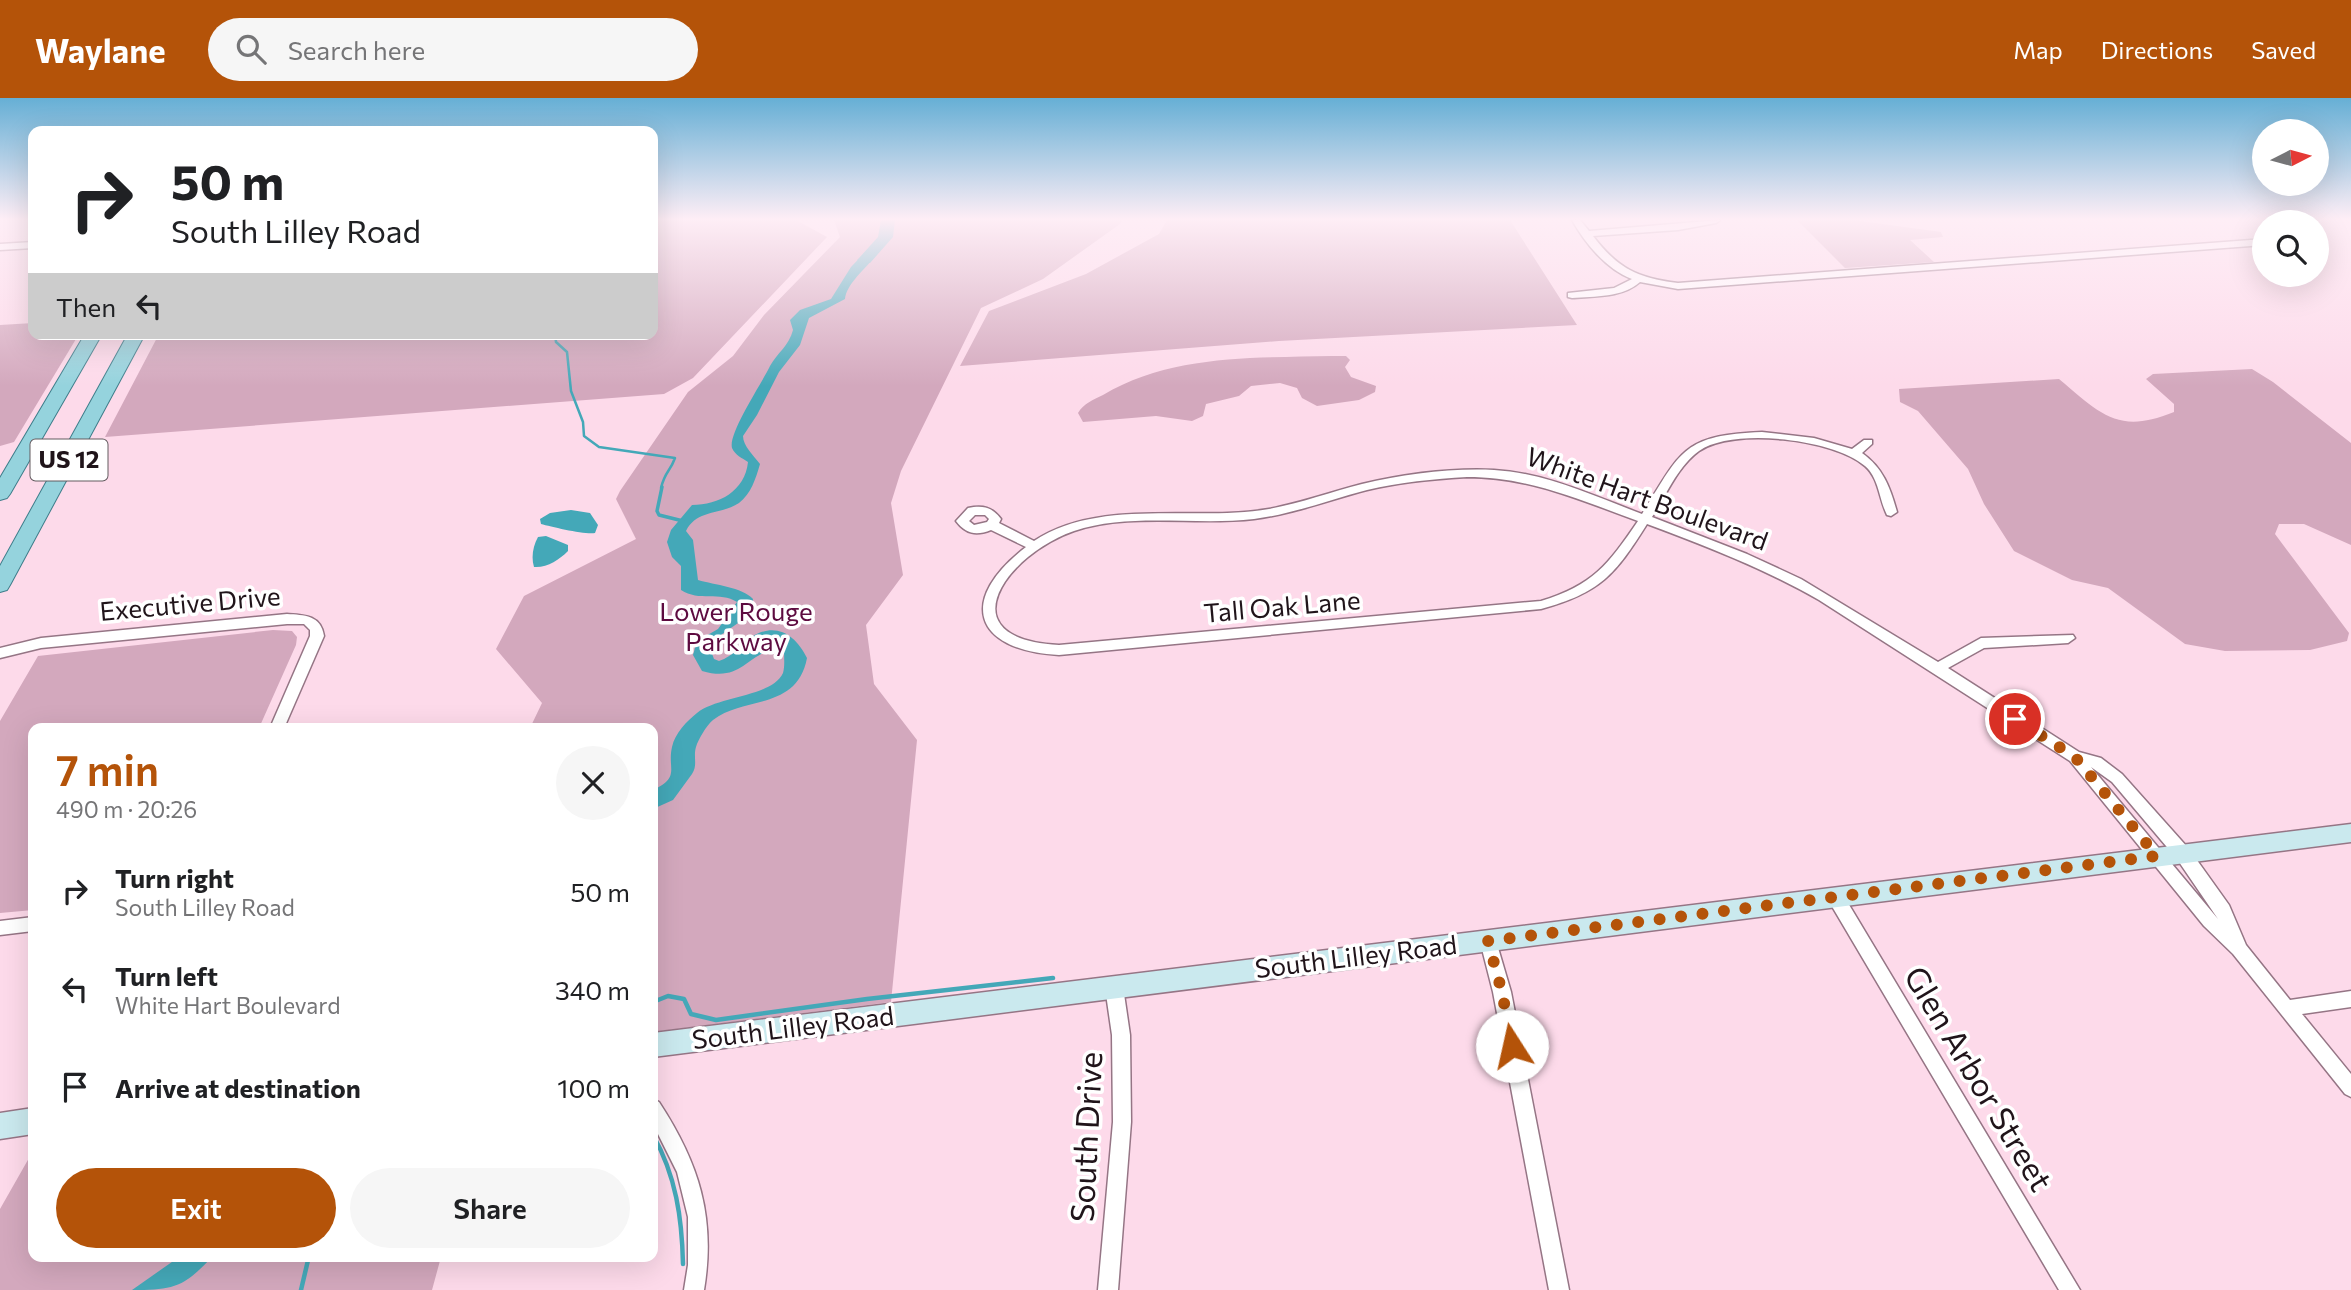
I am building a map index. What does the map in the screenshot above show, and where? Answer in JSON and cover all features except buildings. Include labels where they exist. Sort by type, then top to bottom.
[{"type":"main road","name":"US 12","points":[[0,494],[90,340]]},
{"type":"main road","name":"US 12","points":[[0,585],[134,340]]},
{"type":"street","points":[[1632,276],[1664,285],[1691,286],[1826,276]]},
{"type":"street","points":[[1572,295],[1619,290],[1638,279]]},
{"type":"street","name":"Tall Oak Lane","points":[[1033,545],[990,594],[989,612],[996,629],[1004,637],[1030,648],[1059,650],[1541,605],[1570,596],[1600,579],[1686,456],[1702,444],[1733,436],[1762,437],[1820,443],[1854,453]]},
{"type":"street","points":[[1868,442],[1854,453],[1871,464],[1878,475],[1891,512]]},
{"type":"street","name":"White Hart Boulevard","points":[[1033,545],[1065,528],[1085,523],[1114,519],[1233,518],[1306,506],[1378,485],[1495,474],[1521,477],[1644,519],[1785,576],[1938,668],[2075,757],[2210,921],[2238,949]]},
{"type":"street","points":[[992,525],[1033,545]]},
{"type":"street","name":"Executive Drive","points":[[0,653],[41,643],[287,619],[307,620],[316,628],[317,636],[279,723]]},
{"type":"street","points":[[1938,668],[1981,643],[2068,638]]},
{"type":"street","name":"Executive Drive","points":[[0,642],[20,640],[41,643]]},
{"type":"street","name":"White Hart Boulevard","points":[[2075,757],[2096,762],[2117,778],[2183,853],[2223,909],[2238,949]]},
{"type":"street","name":"South Lilley Road","points":[[658,1044],[2351,833]]},
{"type":"street","name":"Glen Arbor Street","points":[[1836,898],[2070,1290]]},
{"type":"street","points":[[0,928],[28,925]]},
{"type":"street","points":[[1488,941],[1502,992],[1559,1290]]},
{"type":"street","points":[[2238,949],[2351,1088]]},
{"type":"street","name":"South Drive","points":[[1108,1290],[1122,1122],[1121,1035],[1114,987]]},
{"type":"street","points":[[2286,1008],[2351,999]]},
{"type":"street","points":[[658,1116],[678,1148],[692,1189],[699,1245],[694,1290]]},
{"type":"street","points":[[0,1126],[28,1122]]},
{"type":"green space","points":[[658,276],[790,276],[693,378],[664,394],[105,437],[156,340],[658,340]]},
{"type":"green space","name":"Lower Rouge Parkway","points":[[802,276],[1048,276],[981,308],[901,471],[891,503],[903,575],[866,625],[874,684],[917,740],[891,1002],[658,1031],[658,723],[532,723],[542,703],[496,649],[524,596],[636,539],[616,499],[620,491],[688,392],[733,356],[764,315]]},
{"type":"green space","points":[[1082,276],[1545,276],[1577,325],[1279,341],[960,366],[989,311]]},
{"type":"green space","points":[[28,323],[28,340],[75,340],[14,442],[0,446],[0,325]]},
{"type":"green space","points":[[1346,356],[1350,360],[1345,367],[1351,377],[1376,386],[1375,392],[1359,400],[1317,406],[1302,398],[1297,388],[1280,383],[1251,386],[1239,396],[1206,404],[1203,416],[1192,421],[1156,416],[1083,422],[1078,413],[1089,402],[1129,382],[1185,365],[1244,358]]},
{"type":"green space","points":[[2252,369],[2273,382],[2351,443],[2351,545],[2304,524],[2279,524],[2275,534],[2349,633],[2347,641],[2310,650],[2225,651],[2185,644],[2108,588],[2072,580],[2014,551],[1984,504],[1968,469],[1918,411],[1900,402],[1899,389],[2059,379],[2099,411],[2124,421],[2138,421],[2155,419],[2174,412],[2174,404],[2146,379],[2153,374]]},
{"type":"green space","points":[[273,630],[292,631],[297,637],[296,645],[261,723],[28,723],[28,910],[0,913],[0,721],[38,656]]},
{"type":"green space","points":[[28,1160],[28,1262],[440,1262],[432,1290],[0,1290],[0,1209]]},
{"type":"water","points":[[846,276],[858,276],[847,291],[845,299],[809,318],[800,345],[779,372],[743,436],[747,447],[760,464],[747,495],[732,507],[696,519],[686,531],[693,540],[698,580],[735,589],[753,599],[744,618],[714,641],[711,651],[714,659],[719,661],[728,657],[750,638],[768,631],[776,631],[790,637],[797,642],[807,658],[801,675],[792,687],[781,695],[725,713],[713,720],[697,744],[692,774],[673,800],[658,807],[658,787],[670,776],[672,747],[685,724],[706,707],[768,687],[783,673],[784,665],[784,651],[779,648],[759,655],[727,673],[702,671],[693,655],[697,641],[718,629],[737,602],[724,597],[688,594],[681,590],[681,566],[672,557],[667,542],[671,530],[692,505],[721,499],[742,481],[748,462],[733,450],[732,441],[746,408],[791,336],[793,330],[790,320],[800,310],[831,299]]},
{"type":"water","points":[[571,510],[590,513],[598,525],[595,533],[541,524],[540,519],[550,513]]},
{"type":"water","points":[[546,536],[568,545],[568,551],[552,563],[534,567],[535,544],[538,537]]},
{"type":"water","points":[[172,1262],[207,1262],[185,1281],[168,1288],[132,1290]]},
{"type":"waterway","points":[[556,340],[567,352],[571,391],[583,422],[584,436],[599,447],[675,458],[661,488]]},
{"type":"waterway","points":[[662,487],[657,511],[659,515],[683,521]]},
{"type":"waterway","points":[[658,1000],[668,996],[684,999],[691,1014],[716,1020],[867,999],[1053,978]]},
{"type":"waterway","points":[[658,1144],[676,1198],[683,1264]]},
{"type":"waterway","points":[[301,1290],[308,1262]]},
{"type":"route","points":[[1512,1046],[1502,992],[1488,941],[2157,856],[2075,757],[2015,719]]}]
